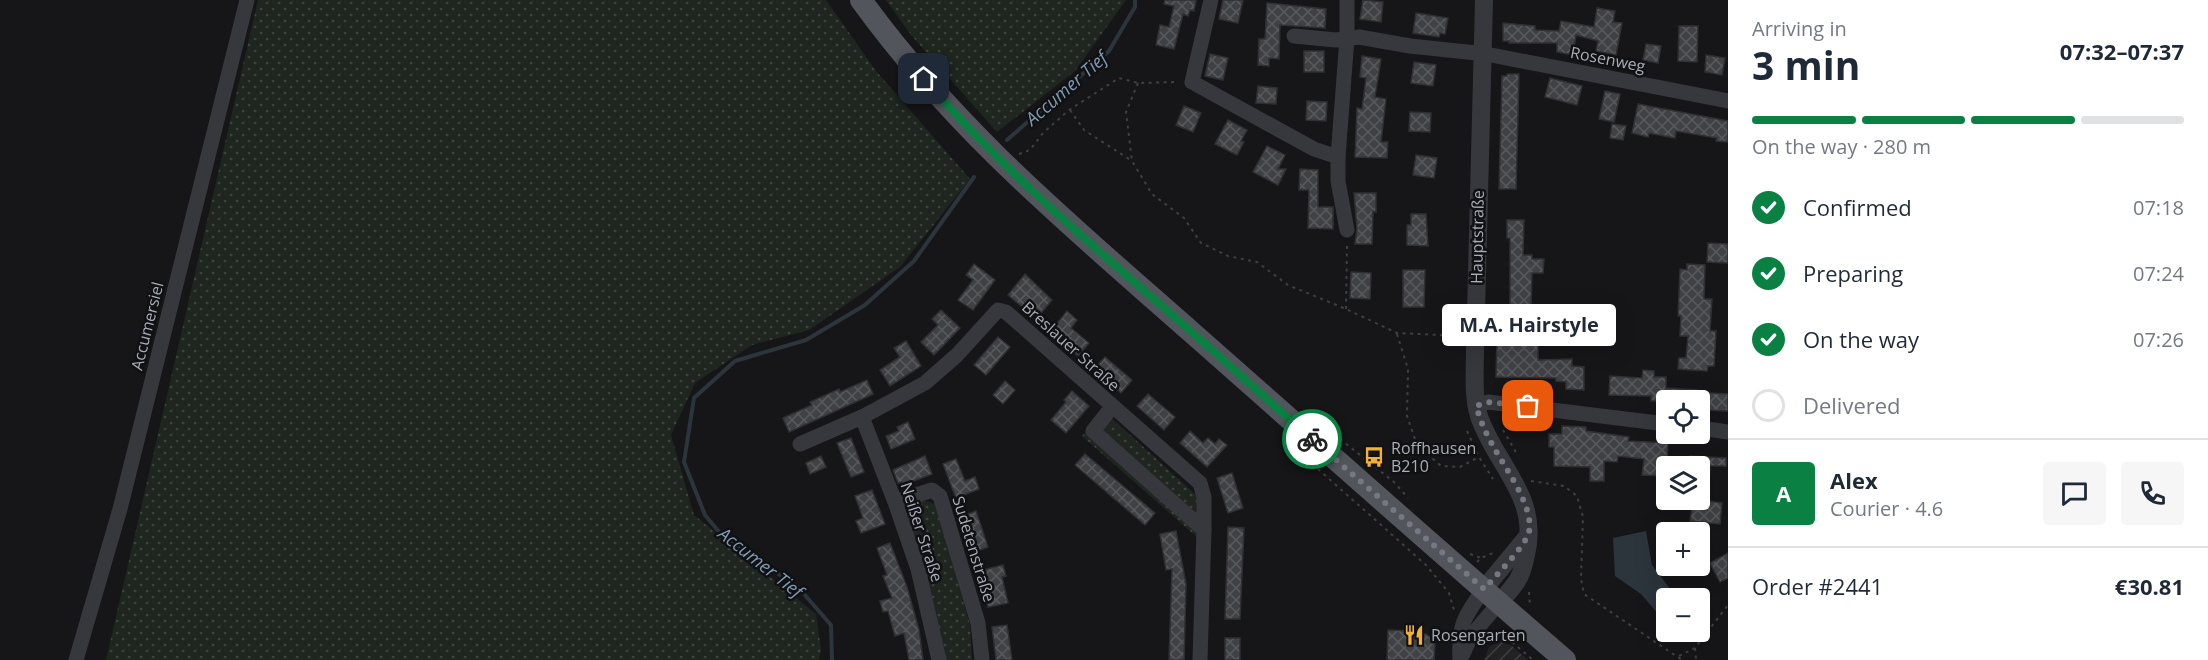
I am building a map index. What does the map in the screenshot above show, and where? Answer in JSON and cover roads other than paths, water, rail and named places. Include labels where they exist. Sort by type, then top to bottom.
[{"type":"main road","points":[[861,0],[895,46],[952,112],[1002,163],[1093,246],[1565,660]]},
{"type":"street","name":"Accumersiel","points":[[76,660],[120,509],[247,0]]},
{"type":"street","points":[[1211,0],[1192,82],[1314,149],[1338,157]]},
{"type":"street","points":[[1347,0],[1347,38],[1338,157],[1338,181],[1347,230]]},
{"type":"street","name":"Hauptstraße","points":[[1484,0],[1475,351],[1476,406],[1491,443],[1522,496],[1528,513],[1529,533],[1503,568],[1492,596]]},
{"type":"street","name":"Rosenweg","points":[[1294,36],[1336,39],[1359,37],[1410,46],[1481,54],[1728,101]]},
{"type":"street","name":"Breslauer Straße","points":[[800,444],[862,417],[925,383],[957,355],[998,310],[1006,312],[1200,483],[1204,497],[1200,660]]},
{"type":"street","points":[[1476,406],[1488,402],[1656,423]]},
{"type":"street","name":"Breslauer Straße","points":[[1112,407],[1093,431],[1204,530]]},
{"type":"street","name":"Neißer Straße","points":[[862,417],[918,569],[939,660]]},
{"type":"street","points":[[1710,429],[1728,432]]},
{"type":"street","name":"Sudetenstraße","points":[[895,502],[932,490],[940,496],[978,624],[982,660]]},
{"type":"street","points":[[1460,660],[1460,632],[1465,616],[1492,596]]},
{"type":"waterway","name":"Accumer Tief","points":[[1007,140],[1109,51],[1135,7],[1135,0]]},
{"type":"waterway","name":"Accumer Tief","points":[[832,660],[831,625],[797,586],[725,539],[705,515],[684,462],[694,398],[735,361],[806,340],[865,305],[914,261],[974,177]]},
{"type":"place","name":"M.A. Hairstyle","points":[[1528,406]]},
{"type":"place","name":"Roffhausen B210","points":[[1374,457]]},
{"type":"place","name":"Rosengarten","points":[[1414,635]]}]
